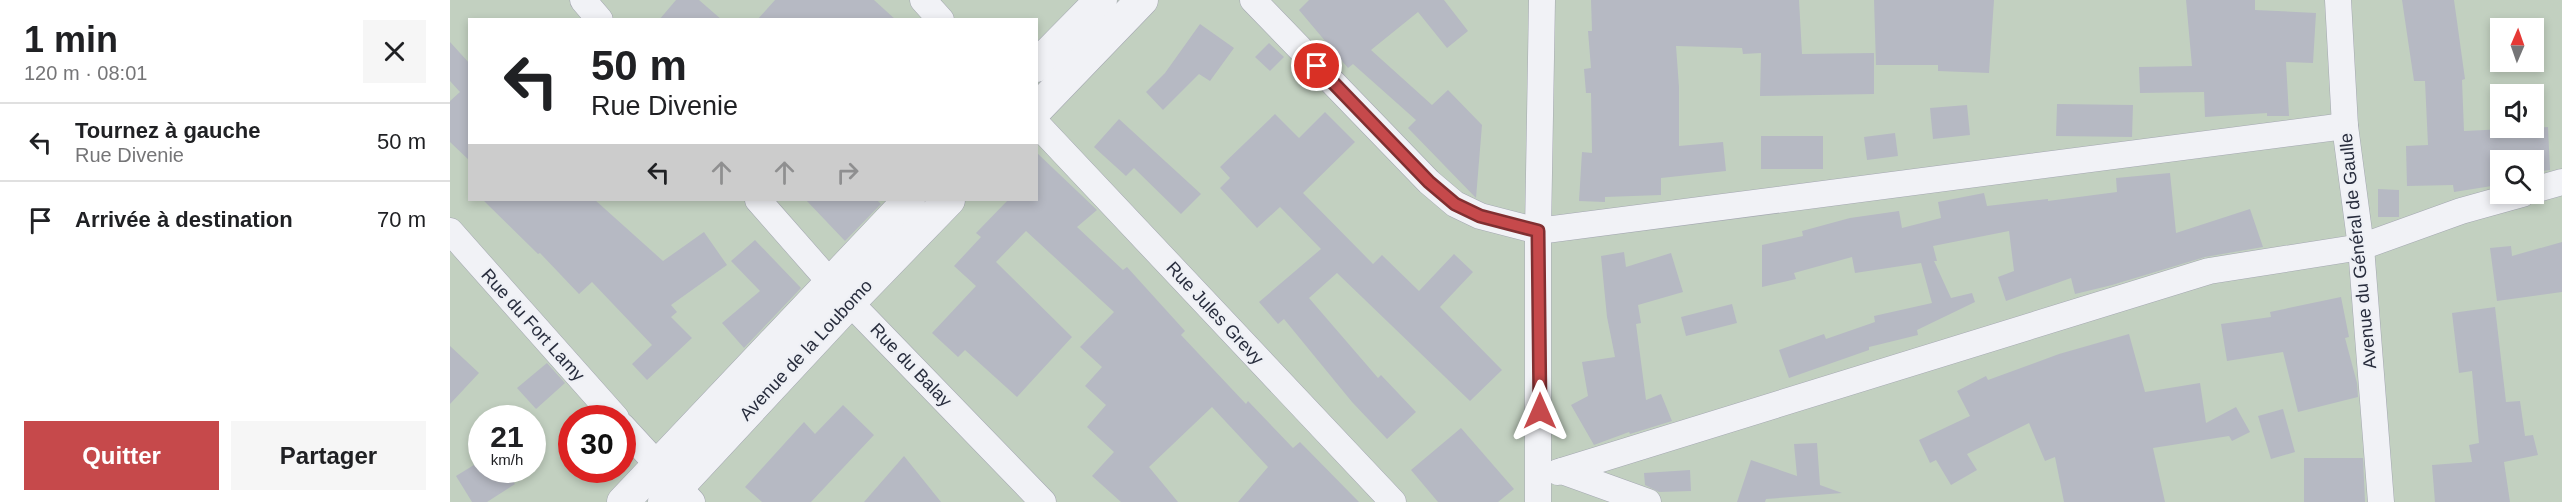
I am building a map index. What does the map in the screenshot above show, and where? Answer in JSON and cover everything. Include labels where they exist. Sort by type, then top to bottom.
[{"type":"street","points":[[583,0],[598,18]]},
{"type":"street","points":[[923,0],[939,18]]},
{"type":"street","points":[[1038,64],[1101,0]]},
{"type":"street","points":[[1038,108],[1142,0]]},
{"type":"street","points":[[1253,0],[1429,182],[1455,204],[1480,216],[1538,231],[2345,126]]},
{"type":"street","points":[[1542,0],[1538,231],[1547,484]]},
{"type":"street","name":"Avenue du Général de Gaulle","points":[[2338,0],[2345,126],[2361,247],[2380,502]]},
{"type":"street","name":"Rue Jules Grevy","points":[[1038,125],[1393,502]]},
{"type":"street","points":[[2544,187],[2562,182]]},
{"type":"street","name":"Rue du Balay","points":[[759,201],[840,292],[1043,502]]},
{"type":"street","name":"Avenue de la Loubomo","points":[[623,502],[673,489],[840,292],[908,201]]},
{"type":"street","name":"Avenue de la Loubomo","points":[[840,292],[948,201]]},
{"type":"street","points":[[1547,484],[2209,271],[2361,247],[2490,203]]},
{"type":"street","name":"Rue du Fort Lamy","points":[[450,231],[604,405]]},
{"type":"street","points":[[636,443],[673,489]]},
{"type":"street","points":[[1547,484],[1648,502]]},
{"type":"green space","points":[[450,0],[2562,0],[2562,502],[450,502]]},
{"type":"building","points":[[676,0],[699,0],[720,18],[661,18]]},
{"type":"building","points":[[775,0],[874,0],[894,18],[759,18]]},
{"type":"building","points":[[1309,0],[1444,0],[1468,31],[1447,48],[1418,12],[1371,50],[1432,105],[1448,90],[1482,125],[1476,198],[1408,128],[1416,120],[1353,64],[1348,68],[1299,10]]},
{"type":"building","points":[[1591,0],[1799,0],[1802,54],[1874,53],[1874,94],[1760,96],[1761,53],[1743,54],[1742,48],[1676,46],[1679,146],[1723,142],[1726,171],[1661,178],[1661,195],[1605,197],[1605,202],[1579,201],[1582,152],[1592,153],[1591,93],[1586,93],[1584,69],[1591,68],[1588,31],[1592,31]]},
{"type":"building","points":[[1874,0],[1994,0],[1989,73],[1938,71],[1938,65],[1876,65]]},
{"type":"building","points":[[2186,0],[2255,0],[2255,10],[2316,13],[2313,63],[2286,62],[2289,116],[2267,116],[2267,113],[2205,117],[2204,92],[2140,93],[2139,67],[2192,66]]},
{"type":"building","points":[[2402,0],[2454,0],[2465,79],[2462,80],[2464,131],[2490,130],[2490,138],[2544,138],[2544,127],[2548,127],[2550,170],[2544,171],[2544,150],[2490,150],[2490,186],[2454,192],[2453,185],[2407,186],[2406,146],[2428,145],[2425,81],[2414,81]]},
{"type":"building","points":[[1200,24],[1234,48],[1210,81],[1199,74],[1163,110],[1146,92],[1165,73]]},
{"type":"building","points":[[450,42],[468,62],[468,159],[450,142],[450,101],[460,92],[450,81]]},
{"type":"building","points":[[1269,43],[1284,57],[1270,71],[1255,57]]},
{"type":"building","points":[[2057,104],[2133,105],[2132,137],[2056,136]]},
{"type":"building","points":[[1967,105],[1970,135],[1933,139],[1930,108]]},
{"type":"building","points":[[1325,112],[1355,142],[1303,193],[1373,264],[1382,255],[1419,291],[1454,254],[1473,272],[1440,307],[1502,370],[1470,401],[1337,273],[1309,298],[1378,378],[1381,375],[1416,412],[1387,439],[1352,402],[1284,319],[1278,324],[1259,302],[1321,249],[1280,207],[1257,228],[1220,188],[1230,178],[1220,167],[1275,114],[1299,138]]},
{"type":"building","points":[[1119,119],[1201,194],[1181,214],[1134,168],[1126,176],[1094,147]]},
{"type":"building","points":[[1895,133],[1898,156],[1867,160],[1864,137]]},
{"type":"building","points":[[1761,136],[1823,136],[1823,169],[1761,169]]},
{"type":"building","points":[[1038,154],[1097,210],[1077,227],[1123,270],[1127,267],[1185,331],[1181,335],[1246,404],[1248,401],[1293,448],[1300,442],[1359,502],[1238,502],[1268,467],[1212,407],[1149,467],[1178,502],[1121,502],[1092,476],[1114,452],[1087,427],[1106,405],[1085,386],[1102,367],[1080,347],[1114,312],[1026,231],[996,262],[1072,337],[1017,397],[965,350],[958,357],[932,333],[976,286],[954,266],[981,237],[976,233],[1007,201],[1038,201]]},
{"type":"building","points":[[2170,173],[2176,233],[2250,209],[2263,247],[2205,257],[2075,294],[2071,278],[2006,301],[1998,277],[2014,271],[2009,231],[1933,246],[1937,261],[1934,261],[1951,298],[1972,293],[1975,302],[1917,330],[1918,335],[1869,347],[1869,350],[1789,378],[1779,350],[1824,334],[1826,339],[1875,322],[1874,316],[1932,303],[1921,263],[1855,273],[1852,257],[1794,273],[1796,279],[1762,287],[1762,245],[1803,236],[1802,231],[1850,218],[1899,211],[1902,228],[1941,218],[1938,202],[1984,193],[1987,206],[2048,199],[2048,201],[2117,192],[2116,178]]},
{"type":"building","points":[[2378,189],[2399,190],[2399,217],[2378,217]]},
{"type":"building","points":[[484,201],[596,201],[663,261],[704,232],[727,265],[671,305],[677,312],[671,317],[692,338],[647,380],[632,364],[652,345],[592,282],[579,294],[540,253],[538,254]]},
{"type":"building","points":[[807,201],[878,201],[881,204],[845,241]]},
{"type":"building","points":[[755,240],[801,288],[744,348],[722,323],[760,291],[731,261]]},
{"type":"building","points":[[2562,242],[2562,292],[2497,301],[2490,248],[2511,246],[2512,256]]},
{"type":"building","points":[[1624,252],[1626,267],[1671,253],[1683,292],[1638,305],[1641,323],[1636,324],[1646,400],[1661,394],[1672,421],[1630,434],[1629,432],[1594,445],[1571,405],[1588,396],[1582,362],[1615,357],[1607,317],[1601,256]]},
{"type":"building","points":[[2341,297],[2349,337],[2345,338],[2357,383],[2358,397],[2298,412],[2283,352],[2227,361],[2221,324],[2271,317],[2270,312]]},
{"type":"building","points":[[1732,304],[1737,323],[1686,336],[1681,317]]},
{"type":"building","points":[[2495,307],[2506,402],[2520,401],[2525,436],[2533,435],[2538,455],[2504,462],[2510,502],[2435,502],[2432,465],[2472,462],[2469,445],[2479,443],[2472,371],[2459,373],[2452,313]]},
{"type":"building","points":[[2129,334],[2145,392],[2200,383],[2206,423],[2236,407],[2250,432],[2232,441],[2229,436],[2153,448],[2165,502],[2064,502],[2055,457],[2045,461],[2029,423],[1967,454],[1977,470],[1951,485],[1936,460],[1930,463],[1919,440],[1970,416],[1957,391],[1986,376],[1988,380],[2059,354]]},
{"type":"building","points":[[450,346],[479,373],[450,404]]},
{"type":"building","points":[[547,363],[565,383],[540,405],[532,405],[517,388]]},
{"type":"building","points":[[843,405],[874,435],[811,502],[762,502],[745,487],[804,422],[815,434]]},
{"type":"building","points":[[2283,409],[2295,452],[2271,459],[2258,416]]},
{"type":"building","points":[[1461,428],[1514,489],[1498,502],[1438,502],[1411,470]]},
{"type":"building","points":[[1817,443],[1820,485],[1842,493],[1766,499],[1765,502],[1737,502],[1751,460],[1797,476],[1794,444]]},
{"type":"building","points":[[904,456],[941,502],[864,502]]},
{"type":"building","points":[[2304,458],[2363,458],[2365,502],[2304,502]]},
{"type":"building","points":[[468,469],[468,483],[515,484],[487,502],[472,502],[456,476]]},
{"type":"building","points":[[1690,470],[1691,491],[1659,492],[1645,485],[1644,473]]},
{"type":"route","points":[[1317,66],[1429,182],[1455,204],[1480,216],[1538,231],[1540,411]]}]
